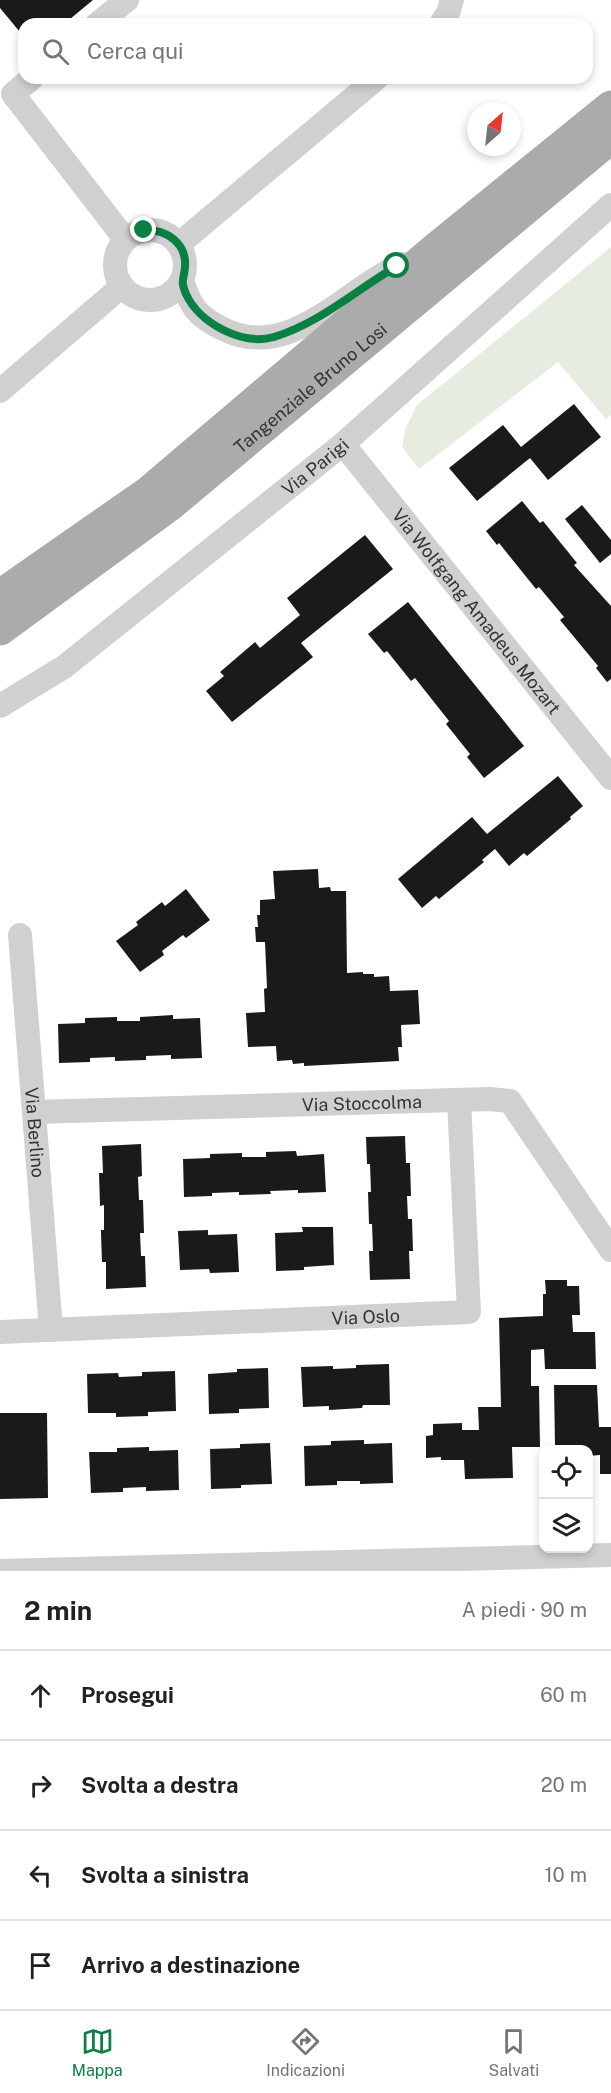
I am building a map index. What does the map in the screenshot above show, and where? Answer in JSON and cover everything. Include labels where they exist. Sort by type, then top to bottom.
[{"type":"main road","name":"Tangenziale Bruno Losi","points":[[0,596],[148,493],[437,248],[611,107]]},
{"type":"main road","name":"Tangenziale Bruno Losi","points":[[0,629],[168,506],[611,137]]},
{"type":"street","points":[[104,18],[127,0]]},
{"type":"street","points":[[445,18],[452,0]]},
{"type":"street","points":[[25,84],[7,100],[126,239]]},
{"type":"street","points":[[179,244],[370,84]]},
{"type":"street","name":"Via Parigi","points":[[0,706],[64,667],[343,444],[611,205]]},
{"type":"street","points":[[182,280],[170,294],[160,299],[139,299],[121,287],[116,277],[114,266],[119,246],[134,232],[154,229],[172,237],[179,244],[184,255],[185,266],[182,280],[186,295],[202,318],[230,333],[249,338],[271,338],[297,328],[332,309],[397,266],[437,248]]},
{"type":"street","points":[[0,391],[121,287]]},
{"type":"street","name":"Via Wolfgang Amadeus Mozart","points":[[343,444],[611,778]]},
{"type":"street","name":"Via Berlino","points":[[20,935],[51,1330]]},
{"type":"street","name":"Via Stoccolma","points":[[34,1112],[490,1099],[510,1101],[603,1219],[611,1250]]},
{"type":"street","name":"Via Oslo","points":[[51,1330],[469,1312],[459,1100]]},
{"type":"street","points":[[0,1332],[51,1330]]},
{"type":"street","points":[[0,1571],[462,1565],[611,1555]]},
{"type":"shaded area","points":[[611,247],[611,415],[606,419],[558,362],[419,469],[402,447],[405,430],[417,405]]},
{"type":"building","points":[[0,0],[93,0],[71,18],[18,18],[18,30],[0,8]]},
{"type":"building","points":[[574,404],[601,437],[548,480],[530,458],[477,501],[449,468],[503,425],[521,447]]},
{"type":"building","points":[[522,501],[540,523],[543,521],[577,563],[574,565],[611,606],[611,679],[607,682],[596,668],[598,666],[560,620],[564,617],[539,587],[536,589],[499,543],[497,545],[486,531]]},
{"type":"building","points":[[582,505],[611,540],[611,554],[600,563],[565,519]]},
{"type":"building","points":[[365,535],[393,569],[301,643],[313,657],[232,722],[206,691],[224,676],[220,672],[255,642],[260,648],[300,615],[287,598]]},
{"type":"building","points":[[408,602],[524,746],[484,778],[467,757],[470,754],[446,724],[449,721],[415,678],[411,681],[387,651],[384,653],[368,634]]},
{"type":"building","points":[[558,776],[583,806],[527,856],[524,853],[509,866],[495,849],[482,860],[484,862],[439,899],[436,896],[422,908],[398,879],[472,817],[487,834]]},
{"type":"building","points":[[318,869],[319,888],[330,887],[331,891],[346,891],[347,973],[363,972],[363,974],[374,974],[374,977],[389,976],[390,991],[418,990],[420,1024],[401,1025],[402,1047],[398,1047],[399,1061],[304,1066],[304,1063],[293,1064],[292,1060],[277,1061],[276,1046],[248,1047],[246,1013],[265,1012],[264,989],[267,988],[265,942],[256,942],[255,927],[258,927],[257,915],[260,915],[260,900],[275,899],[273,871]]},
{"type":"building","points":[[186,889],[210,920],[186,938],[183,935],[162,951],[164,955],[140,972],[116,941],[138,925],[136,922],[162,902],[165,906]]},
{"type":"building","points":[[173,1015],[173,1019],[200,1018],[202,1058],[171,1059],[171,1055],[146,1056],[146,1060],[115,1061],[115,1057],[90,1058],[90,1062],[59,1063],[58,1024],[85,1023],[85,1018],[117,1017],[117,1021],[140,1021],[140,1017]]},
{"type":"building","points":[[405,1136],[406,1163],[410,1163],[411,1196],[407,1196],[408,1219],[412,1219],[413,1251],[409,1251],[410,1279],[370,1280],[369,1251],[373,1251],[372,1224],[369,1224],[370,1164],[367,1164],[366,1137]]},
{"type":"building","points":[[141,1144],[142,1176],[138,1177],[139,1200],[143,1200],[144,1233],[140,1233],[141,1256],[145,1256],[146,1287],[106,1289],[106,1262],[102,1262],[101,1234],[101,1230],[104,1230],[104,1205],[100,1206],[99,1173],[103,1173],[102,1146]]},
{"type":"building","points":[[296,1151],[297,1156],[324,1154],[326,1192],[298,1193],[298,1190],[239,1195],[239,1192],[184,1197],[183,1159],[210,1158],[210,1154],[242,1153],[242,1157],[266,1157],[266,1152]]},
{"type":"building","points":[[302,1227],[333,1227],[334,1265],[304,1267],[304,1270],[276,1271],[275,1233],[303,1232]]},
{"type":"building","points":[[208,1230],[208,1235],[237,1234],[239,1272],[210,1273],[209,1269],[180,1270],[178,1231]]},
{"type":"building","points":[[545,1280],[567,1280],[567,1286],[579,1286],[580,1315],[572,1315],[573,1332],[595,1332],[596,1369],[545,1369],[544,1349],[531,1350],[531,1386],[539,1386],[539,1447],[512,1447],[513,1478],[465,1479],[464,1460],[426,1458],[426,1436],[433,1435],[433,1424],[462,1423],[462,1430],[479,1430],[478,1407],[501,1407],[499,1318],[543,1316],[543,1294],[546,1294]]},
{"type":"building","points":[[389,1364],[390,1405],[363,1405],[362,1408],[329,1410],[329,1406],[303,1407],[301,1367],[333,1366],[333,1369],[356,1368],[356,1365]]},
{"type":"building","points":[[268,1368],[269,1408],[239,1409],[239,1413],[209,1414],[208,1374],[237,1372],[237,1369]]},
{"type":"building","points":[[175,1371],[176,1411],[148,1412],[148,1416],[116,1417],[116,1413],[88,1413],[87,1374],[118,1373],[119,1377],[142,1376],[142,1372]]},
{"type":"building","points":[[554,1385],[597,1385],[599,1427],[611,1427],[611,1474],[600,1474],[600,1455],[593,1456],[593,1445],[555,1445]]},
{"type":"building","points":[[0,1413],[47,1413],[48,1498],[0,1499]]},
{"type":"building","points":[[364,1440],[364,1444],[392,1443],[393,1483],[360,1484],[360,1481],[337,1481],[337,1485],[305,1486],[304,1446],[331,1445],[331,1441]]},
{"type":"building","points":[[270,1443],[272,1484],[211,1489],[210,1449],[240,1448],[240,1444]]},
{"type":"building","points":[[149,1447],[149,1451],[178,1450],[179,1490],[146,1491],[146,1487],[123,1488],[123,1492],[91,1493],[89,1452],[117,1452],[117,1448]]},
{"type":"route","points":[[144,230],[154,229],[163,232],[179,244],[184,255],[185,266],[182,280],[186,295],[202,318],[230,333],[249,338],[271,338],[297,328],[332,309],[397,266]]}]
